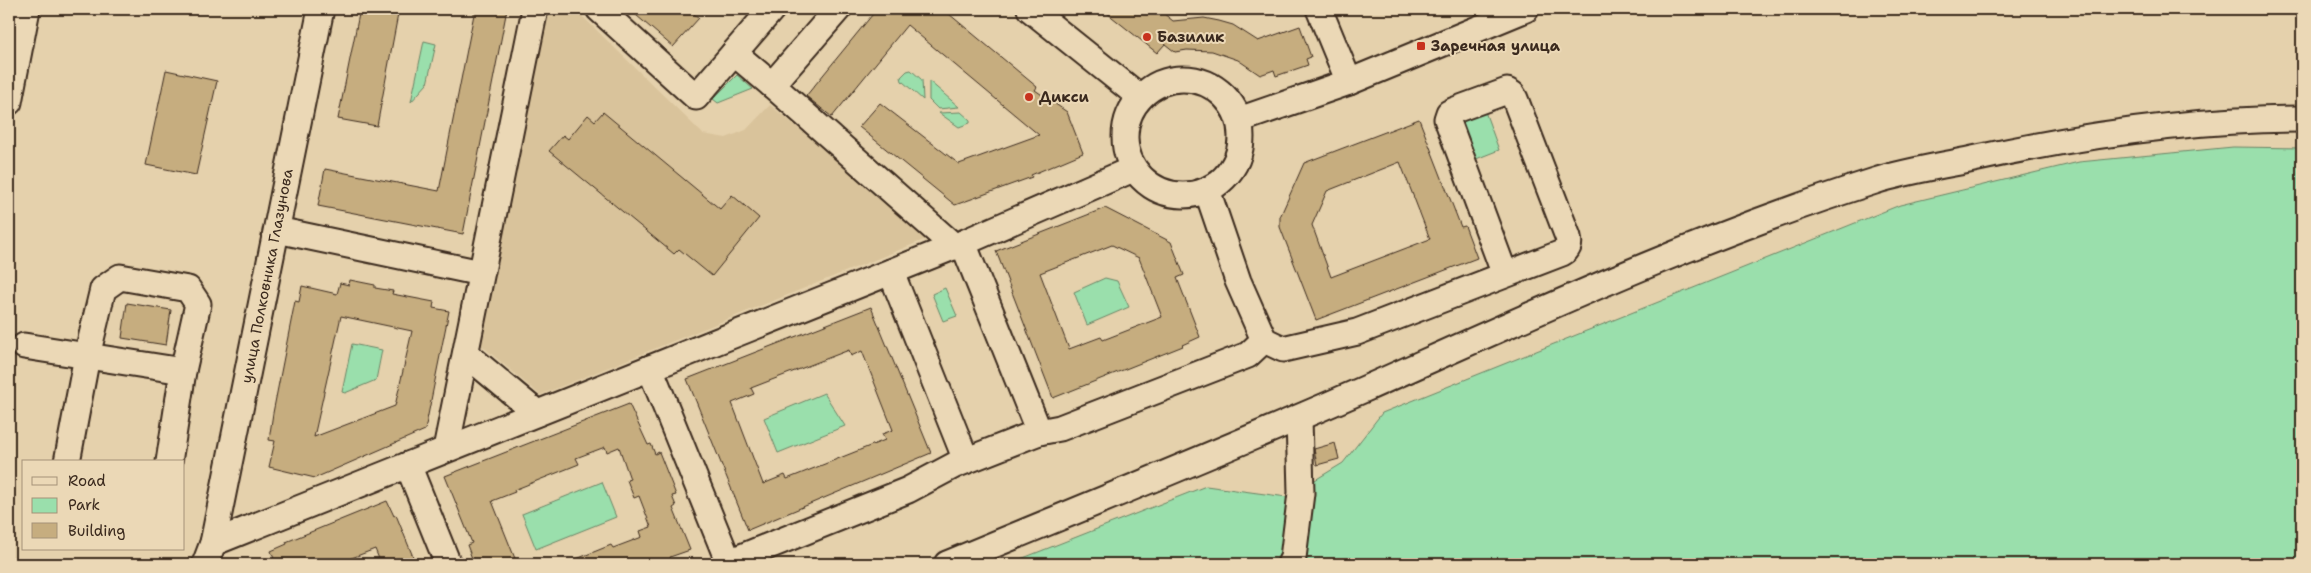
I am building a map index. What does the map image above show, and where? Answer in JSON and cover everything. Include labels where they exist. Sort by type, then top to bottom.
[{"type":"street","points":[[9,102],[27,9]]},
{"type":"street","name":"улица Полковника Глазунова","points":[[209,553],[321,9]]},
{"type":"street","points":[[446,450],[534,9]]},
{"type":"street","points":[[599,9],[696,97],[772,9]]},
{"type":"street","points":[[772,86],[838,9]]},
{"type":"street","points":[[1030,9],[1140,97]]},
{"type":"street","points":[[1319,9],[1349,82]]},
{"type":"street","points":[[1239,120],[1349,82],[1526,9]]},
{"type":"street","points":[[734,53],[959,245],[1038,432]]},
{"type":"street","points":[[1180,78],[1196,80],[1210,85],[1222,94],[1232,106],[1239,120],[1242,135],[1240,150],[1235,164],[1226,177],[1207,190],[1185,196],[1170,194],[1156,189],[1143,180],[1133,169],[1127,155],[1124,140],[1126,124],[1131,110],[1140,97],[1151,88],[1165,81],[1180,78]]},
{"type":"street","points":[[1207,190],[1238,281],[1264,340],[1283,349],[1357,332],[1505,275],[1562,253],[1566,251],[1569,244],[1515,99],[1512,94],[1506,92],[1455,110],[1449,114],[1446,120],[1505,275]]},
{"type":"street","points":[[947,564],[1299,418],[1542,310],[1730,233],[1878,180],[2050,143],[2127,130],[2264,119],[2302,119]]},
{"type":"street","points":[[209,553],[408,465],[959,245],[1133,169]]},
{"type":"street","points":[[277,230],[481,273]]},
{"type":"street","points":[[891,272],[966,460]]},
{"type":"street","points":[[66,460],[87,356],[104,289],[120,277],[188,289],[198,304],[183,371],[169,460]]},
{"type":"street","points":[[650,368],[726,563],[908,490],[966,460],[1038,432],[1060,428],[1248,355],[1264,340]]},
{"type":"street","points":[[24,346],[183,371]]},
{"type":"street","points":[[466,354],[537,413]]},
{"type":"street","points":[[1290,564],[1293,558],[1301,493],[1299,418]]},
{"type":"street","points":[[408,465],[448,564]]},
{"type":"shaded area","points":[[544,10],[581,15],[703,134],[726,138],[746,130],[770,105],[931,237],[540,395],[481,345]]},
{"type":"green space","points":[[424,41],[436,44],[427,84],[411,102]]},
{"type":"green space","points":[[911,70],[922,80],[923,100],[902,81],[901,77]]},
{"type":"green space","points":[[737,75],[753,89],[718,103],[713,99]]},
{"type":"green space","points":[[929,81],[959,107],[938,109],[929,100]]},
{"type":"green space","points":[[1483,106],[1499,150],[1471,161],[1454,117]]},
{"type":"green space","points":[[961,112],[970,120],[970,123],[959,127],[939,113]]},
{"type":"green space","points":[[2233,147],[2302,148],[2302,564],[1008,564],[1206,486],[1287,497],[1343,463],[1382,413],[1900,205],[2079,162]]},
{"type":"green space","points":[[1105,278],[1117,281],[1129,307],[1087,325],[1074,292]]},
{"type":"green space","points":[[945,288],[957,316],[943,321],[932,294]]},
{"type":"green space","points":[[352,344],[382,350],[376,380],[345,393],[342,392]]},
{"type":"green space","points":[[824,393],[845,426],[778,453],[764,418]]},
{"type":"green space","points":[[602,482],[616,517],[536,549],[522,514]]},
{"type":"building","points":[[360,9],[399,9],[377,126],[338,119]]},
{"type":"building","points":[[475,9],[507,9],[463,234],[318,206],[325,169],[439,191]]},
{"type":"building","points":[[629,9],[688,9],[699,18],[673,47]]},
{"type":"building","points":[[877,9],[943,9],[1037,87],[1035,90],[1067,112],[1083,153],[1031,175],[1032,177],[955,205],[859,127],[880,103],[959,164],[1039,135],[907,25],[832,117],[806,96]]},
{"type":"building","points":[[1102,9],[1158,9],[1173,21],[1204,18],[1219,21],[1233,25],[1258,41],[1300,26],[1311,57],[1306,59],[1308,65],[1276,76],[1274,70],[1260,75],[1238,60],[1212,51],[1187,50],[1175,52],[1165,44],[1157,53]]},
{"type":"building","points":[[166,70],[217,81],[196,175],[146,165]]},
{"type":"building","points":[[603,112],[720,209],[732,195],[759,218],[712,276],[679,249],[674,254],[549,151],[563,135],[568,139],[588,115],[595,121]]},
{"type":"building","points":[[1419,119],[1461,227],[1465,226],[1477,258],[1316,320],[1280,227],[1280,217],[1304,163]],"holes":[[[1400,162],[1430,239],[1331,277],[1312,225],[1327,191]]]},
{"type":"building","points":[[1105,208],[1171,242],[1184,275],[1177,278],[1200,337],[1183,346],[1053,398],[996,251]],"holes":[[[1112,245],[1139,258],[1162,317],[1103,340],[1101,337],[1069,349],[1040,273]]]},
{"type":"building","points":[[350,280],[375,285],[375,288],[393,291],[392,294],[434,302],[433,308],[449,311],[425,430],[315,478],[269,467],[275,441],[269,440],[273,413],[295,301],[299,302],[302,286],[337,294],[340,283],[349,285]],"holes":[[[341,316],[412,331],[395,406],[314,437]]]},
{"type":"building","points":[[127,303],[171,310],[166,345],[122,338]]},
{"type":"building","points":[[871,307],[931,453],[748,530],[687,379]],"holes":[[[849,350],[851,356],[862,351],[893,430],[882,434],[885,440],[787,479],[785,475],[763,484],[732,403],[754,394],[751,388]]]},
{"type":"building","points":[[629,404],[648,445],[651,444],[655,454],[659,452],[676,495],[672,496],[676,506],[673,508],[690,550],[670,557],[671,560],[661,564],[564,564],[611,545],[613,548],[642,537],[640,531],[651,527],[639,496],[634,498],[627,480],[630,479],[619,447],[607,452],[605,447],[576,458],[579,464],[514,490],[515,492],[492,501],[516,561],[507,564],[474,564],[467,545],[472,543],[445,476]]},
{"type":"building","points":[[1335,443],[1339,459],[1317,465],[1314,449]]},
{"type":"building","points":[[387,501],[394,516],[396,515],[416,564],[381,564],[375,549],[336,564],[276,564],[271,551],[287,544],[286,542]]},
{"type":"place","name":"Базилик","points":[[1147,37]]},
{"type":"place","name":"Заречная улица","points":[[1421,46]]},
{"type":"place","name":"Дикси","points":[[1029,97]]}]
